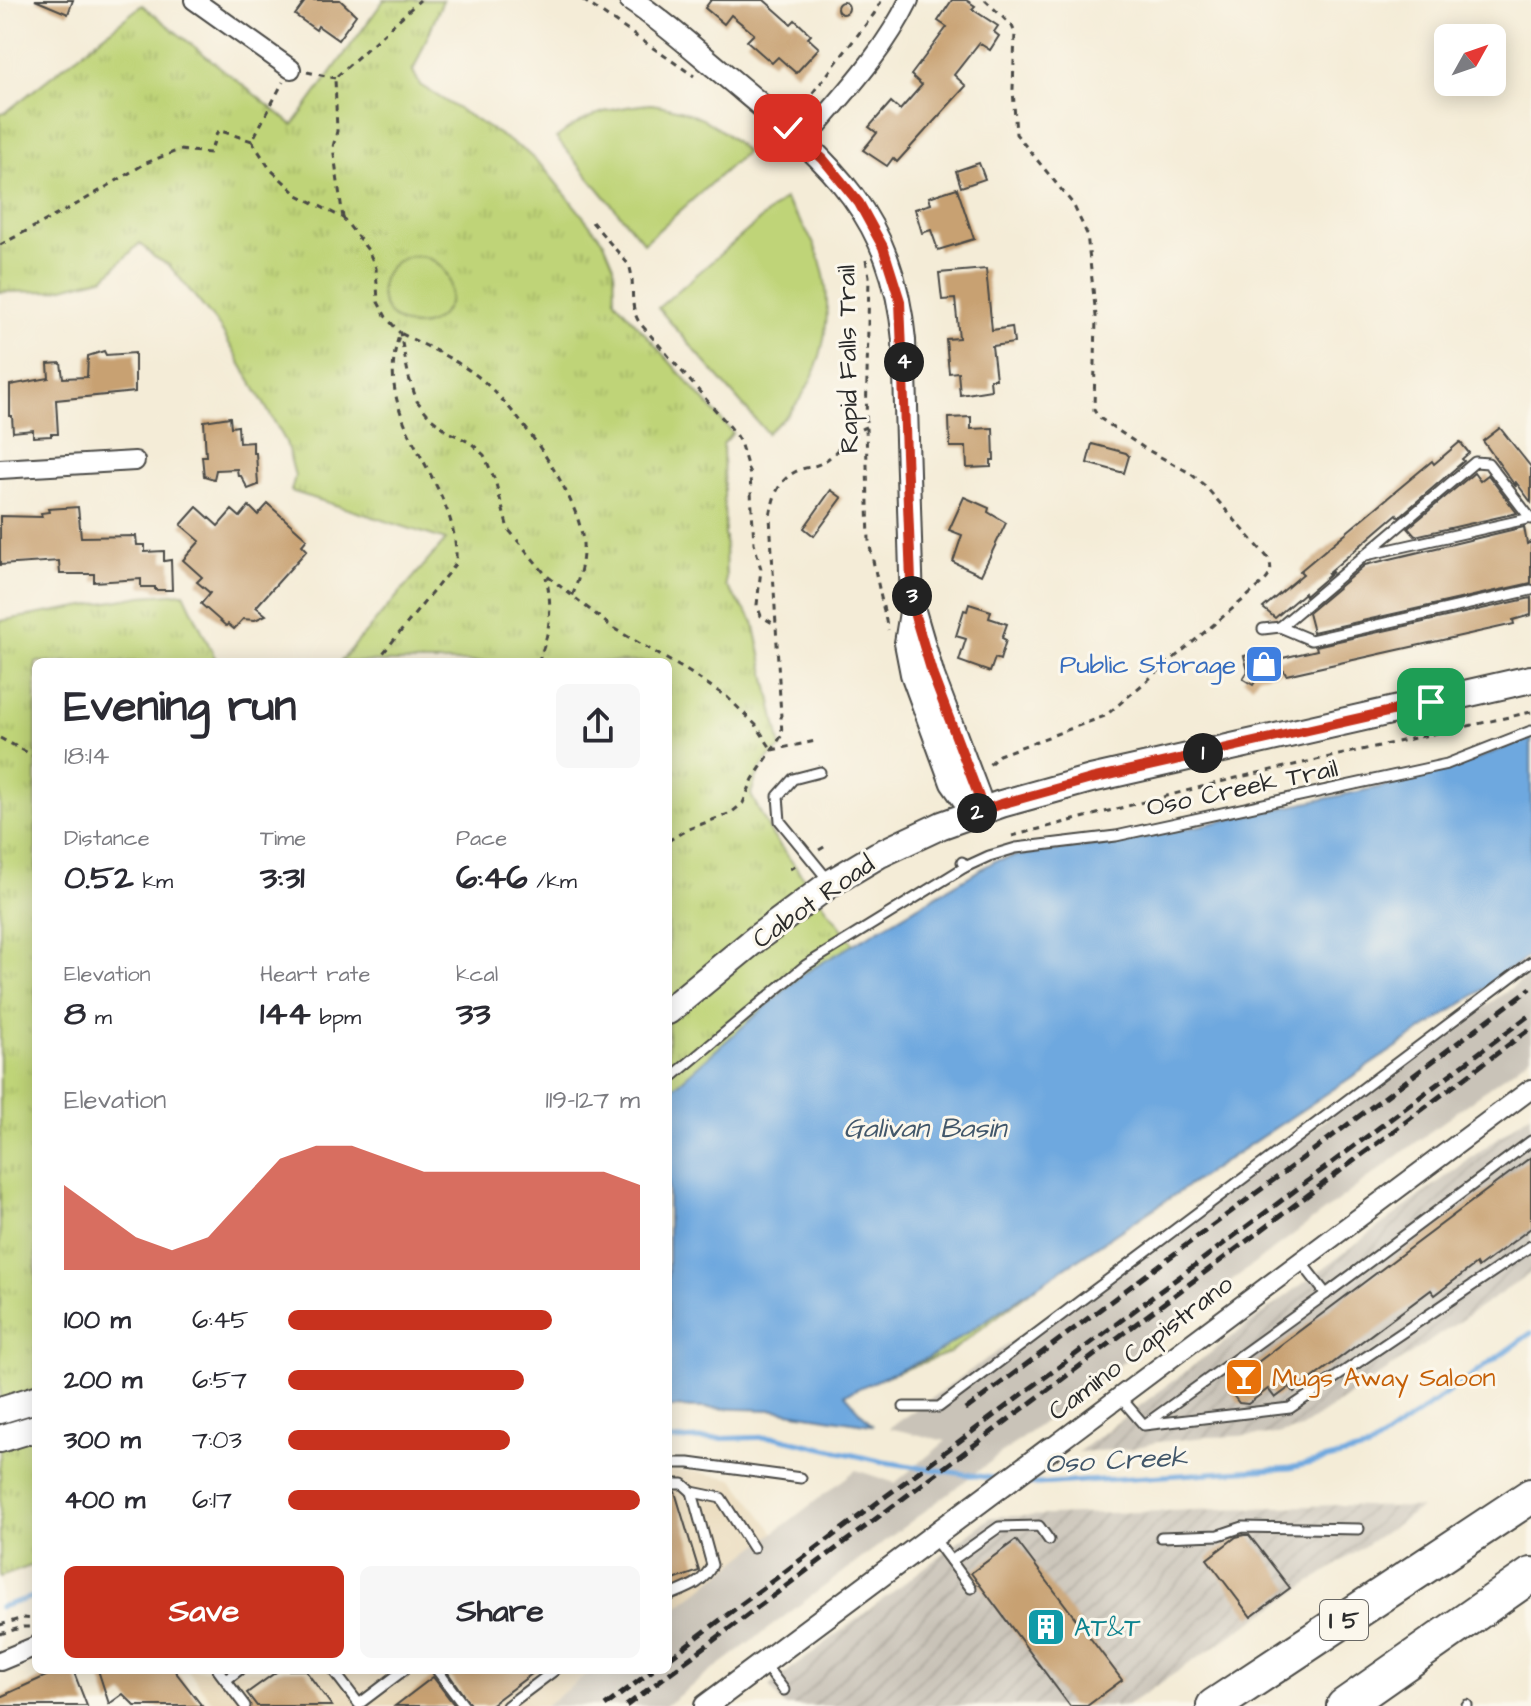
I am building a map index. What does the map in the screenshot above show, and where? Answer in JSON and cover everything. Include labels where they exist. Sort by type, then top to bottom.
[{"type":"highway","name":"I 5","points":[[1214,1706],[1531,1496]]},
{"type":"highway","points":[[1344,1706],[1531,1575]]},
{"type":"main road","name":"Cabot Road","points":[[672,1008],[831,883],[878,855],[942,825],[1001,804],[1091,779],[1531,679]]},
{"type":"main road","points":[[0,1410],[32,1400]]},
{"type":"main road","points":[[0,1439],[32,1429]]},
{"type":"street","points":[[194,0],[291,69]]},
{"type":"street","points":[[631,0],[804,141],[844,182],[871,223],[887,257],[900,301],[912,606],[906,643],[912,674],[952,783],[974,814]]},
{"type":"street","points":[[804,141],[872,61],[896,27],[909,0]]},
{"type":"street","points":[[0,469],[135,461]]},
{"type":"street","points":[[912,606],[933,676],[979,797],[974,814]]},
{"type":"street","name":"Camino Capistrano","points":[[706,1706],[1529,1095]]},
{"type":"street","points":[[0,1661],[32,1648]]},
{"type":"lane","points":[[1280,627],[1364,555],[1475,462],[1488,463],[1531,518],[1364,555]]},
{"type":"lane","points":[[1263,629],[1280,627],[1311,640],[1531,590]]},
{"type":"lane","name":"Oso Creek Trail","points":[[672,1077],[806,965],[964,864],[1016,848],[1116,836],[1447,764],[1531,731]]},
{"type":"lane","points":[[820,772],[793,779],[778,796],[777,806],[780,821],[831,883]]},
{"type":"lane","points":[[904,1407],[939,1407],[1531,962]]},
{"type":"lane","points":[[1144,1425],[1531,1141]]},
{"type":"lane","points":[[1144,1425],[1290,1408],[1531,1246]]},
{"type":"lane","points":[[1301,1262],[1326,1294]]},
{"type":"lane","points":[[1120,1397],[1144,1425]]},
{"type":"lane","points":[[672,1463],[801,1478]]},
{"type":"lane","points":[[672,1484],[683,1484],[692,1492],[721,1498],[753,1548]]},
{"type":"lane","points":[[672,1594],[698,1584],[707,1576],[712,1565],[692,1492]]},
{"type":"lane","points":[[951,1561],[999,1527],[1039,1526],[1049,1540]]},
{"type":"lane","points":[[1161,1537],[1219,1535],[1243,1527],[1359,1529]]},
{"type":"lane","points":[[933,1537],[971,1588]]},
{"type":"lane","points":[[763,1663],[784,1690]]},
{"type":"lane","points":[[221,1674],[245,1706]]},
{"type":"lane","points":[[226,1680],[234,1674]]},
{"type":"lane","points":[[336,1674],[359,1704],[399,1674]]},
{"type":"lane","points":[[440,1674],[464,1706]]},
{"type":"lane","points":[[507,1706],[550,1674]]},
{"type":"path","points":[[343,218],[333,147],[337,131],[335,78],[420,0]]},
{"type":"path","points":[[583,0],[696,77]]},
{"type":"path","points":[[798,111],[882,0]]},
{"type":"path","points":[[971,776],[984,770],[999,755],[1105,716],[1263,583],[1270,576],[1272,566],[1205,486],[1190,473],[1144,448],[1098,417],[1094,410],[1096,316],[1087,234],[1073,204],[1016,134],[1013,89],[1015,33],[1012,26],[985,0]]},
{"type":"path","points":[[252,141],[266,110],[291,69],[335,78]]},
{"type":"path","points":[[0,245],[146,163],[179,150],[210,153],[218,130],[252,141],[270,169],[298,195],[343,218],[368,250],[376,268],[378,302],[400,333],[445,355],[477,376],[511,409],[548,461],[574,509],[583,539],[583,566],[572,597]]},
{"type":"path","points":[[592,222],[629,265],[633,313],[639,322],[740,442],[750,475],[754,543],[761,569],[757,605],[761,616],[774,624]]},
{"type":"path","name":"Rapid Falls Trail","points":[[864,254],[869,276],[866,427],[869,542],[890,638]]},
{"type":"path","points":[[400,333],[417,401],[430,417],[484,455],[495,480],[508,529],[546,575],[572,597],[613,628],[662,658]]},
{"type":"path","points":[[379,658],[456,563],[457,545],[447,508],[400,413],[393,387],[395,348],[400,333]]},
{"type":"path","points":[[672,839],[731,813],[743,803],[753,779],[782,735],[770,516],[776,490],[797,471],[825,461],[852,432],[866,427]]},
{"type":"path","points":[[540,658],[550,620],[551,595],[546,575]]},
{"type":"path","points":[[672,663],[727,697],[756,725],[772,750]]},
{"type":"path","name":"Oso Creek Trail","points":[[1009,838],[1102,810],[1531,712]]},
{"type":"path","points":[[0,738],[32,755]]},
{"type":"path","points":[[772,750],[816,741]]},
{"type":"path","points":[[0,1625],[23,1618],[32,1619]]},
{"type":"path","points":[[0,1634],[32,1627]]},
{"type":"shaded area","points":[[1531,974],[1531,1056],[665,1706],[545,1706],[588,1674],[672,1674],[672,1611],[856,1470],[895,1483],[946,1441],[889,1428]]},
{"type":"shaded area","points":[[1531,1113],[1531,1273],[1301,1428],[1277,1435],[1206,1437],[1157,1442],[1130,1449],[1078,1452]]},
{"type":"shaded area","points":[[672,1471],[692,1471],[734,1479],[775,1533],[672,1611]]},
{"type":"shaded area","points":[[1338,1505],[1421,1508],[1126,1706],[784,1706],[769,1686],[991,1517]]},
{"type":"shaded area","points":[[191,1674],[588,1674],[545,1706],[215,1706]]},
{"type":"green space","points":[[384,0],[443,0],[413,71],[420,85],[525,151],[544,168],[604,242],[614,266],[615,300],[733,433],[723,444],[726,586],[754,622],[781,748],[761,768],[751,795],[772,835],[870,966],[1531,910],[949,1353],[848,1390],[672,1367],[672,658],[343,658],[446,540],[291,491],[295,476],[286,442],[219,326],[169,265],[154,257],[140,243],[105,277],[52,291],[0,292],[0,113],[6,112],[142,5],[293,125]]},
{"type":"green space","points":[[651,104],[703,119],[746,152],[644,243],[556,138],[600,113]]},
{"type":"green space","points":[[784,199],[815,247],[822,267],[827,311],[825,333],[813,375],[790,412],[767,433],[658,308]]},
{"type":"green space","points":[[409,256],[423,256],[436,261],[446,271],[451,291],[446,311],[436,321],[423,326],[409,326],[396,321],[386,311],[381,298],[381,284],[386,271],[396,261]]},
{"type":"green space","points":[[184,593],[215,658],[32,658],[32,1565],[0,1577],[0,621],[142,596]]},
{"type":"water","name":"Galivan Basin","points":[[1531,737],[1531,954],[1487,987],[932,1356],[845,1394],[872,1425],[775,1410],[672,1407],[672,1089],[803,974],[995,861],[1128,841],[1449,770]]},
{"type":"building","points":[[35,0],[73,0],[68,14]]},
{"type":"building","points":[[306,0],[340,0],[356,15],[338,40],[318,26],[316,30],[295,15]]},
{"type":"building","points":[[711,0],[764,0],[791,24],[795,20],[819,48],[796,73],[778,57],[772,63],[747,41],[754,34],[731,15],[724,24],[705,8]]},
{"type":"building","points":[[952,0],[966,0],[975,6],[972,9],[998,26],[994,32],[999,36],[990,50],[979,43],[954,75],[966,86],[897,162],[893,158],[887,166],[863,150],[877,133],[869,127],[891,102],[900,110],[922,85],[911,75],[947,27],[938,21]]},
{"type":"building","points":[[843,2],[849,8],[843,14],[837,8]]},
{"type":"building","points":[[979,163],[985,179],[961,187],[956,171]]},
{"type":"building","points":[[957,188],[974,239],[938,250],[931,230],[922,233],[915,209],[931,204],[929,197]]},
{"type":"building","points":[[986,269],[992,330],[1012,327],[1014,343],[992,346],[996,379],[990,379],[991,390],[960,395],[958,372],[949,373],[946,339],[959,338],[955,299],[942,300],[939,273]]},
{"type":"building","points":[[104,351],[106,355],[135,353],[135,392],[56,400],[58,434],[33,437],[33,430],[13,432],[10,385],[49,378],[48,364],[61,363],[63,378],[87,377],[88,356]]},
{"type":"building","points":[[230,417],[231,427],[238,426],[239,443],[253,442],[253,453],[256,453],[258,485],[248,489],[238,476],[237,469],[216,470],[214,479],[204,476],[204,421]]},
{"type":"building","points":[[971,417],[971,429],[993,428],[994,460],[991,460],[991,467],[967,468],[966,447],[950,447],[949,418]]},
{"type":"building","points":[[1500,428],[1531,467],[1531,502],[1515,481],[1516,487],[1483,441]]},
{"type":"building","points":[[1460,442],[1469,453],[1462,459],[1464,461],[1399,517],[1397,514],[1305,596],[1304,593],[1275,618],[1263,608],[1303,574],[1300,571],[1432,461],[1434,464]]},
{"type":"building","points":[[1092,444],[1126,453],[1129,456],[1124,473],[1087,463]]},
{"type":"building","points":[[1474,473],[1480,481],[1488,475],[1517,513],[1415,536],[1408,528]]},
{"type":"building","points":[[831,490],[842,498],[814,536],[804,528]]},
{"type":"building","points":[[964,497],[989,508],[988,512],[1006,523],[981,575],[953,562],[962,535],[949,530]]},
{"type":"building","points":[[268,504],[307,539],[302,545],[307,550],[256,607],[266,615],[255,620],[243,619],[234,629],[228,624],[226,626],[201,604],[210,593],[197,582],[202,577],[183,560],[200,541],[181,525],[197,507],[218,526],[232,510],[240,517],[249,506],[258,515]]},
{"type":"building","points":[[78,507],[81,537],[136,536],[137,545],[145,545],[145,552],[164,551],[164,561],[171,560],[172,590],[141,587],[141,579],[94,582],[94,574],[60,574],[59,561],[0,565],[0,516],[42,517],[41,513],[49,512],[48,509]]},
{"type":"building","points":[[1524,527],[1527,544],[1531,542],[1531,583],[1313,632],[1308,613],[1365,565]]},
{"type":"building","points":[[1531,598],[1531,615],[1513,620],[1514,624],[1286,675],[1284,671],[1258,677],[1253,685],[1243,679],[1248,671],[1244,656],[1267,650],[1272,651],[1274,660],[1317,650],[1316,646]]},
{"type":"building","points":[[969,604],[991,611],[989,618],[1007,624],[1000,660],[995,658],[990,672],[959,661],[966,639],[956,636]]},
{"type":"building","points":[[1531,1157],[1531,1228],[1478,1268],[1476,1264],[1435,1295],[1431,1290],[1294,1392],[1290,1387],[1275,1398],[1268,1389],[1248,1404],[1239,1403],[1226,1386]]},
{"type":"building","points":[[672,1492],[675,1492],[699,1571],[672,1581]]},
{"type":"building","points":[[1249,1535],[1290,1588],[1251,1617],[1207,1559],[1236,1537]]},
{"type":"building","name":"AT&T","points":[[1016,1540],[1122,1680],[1087,1706],[1070,1706],[971,1573]]},
{"type":"building","points":[[50,1674],[75,1674],[87,1706],[0,1706],[0,1697]]},
{"type":"building","points":[[99,1674],[177,1674],[202,1706],[135,1706],[123,1694],[109,1704]]},
{"type":"building","points":[[273,1674],[308,1674],[332,1706],[257,1706],[247,1693]]},
{"type":"building","points":[[449,1674],[532,1674],[489,1706],[471,1706]]},
{"type":"building","points":[[433,1677],[455,1706],[395,1706]]},
{"type":"waterway","name":"Oso Creek","points":[[1020,1482],[1037,1484],[1290,1468],[1369,1449],[1531,1333]]},
{"type":"waterway","name":"Oso Creek","points":[[672,1440],[775,1437],[884,1462],[998,1479]]},
{"type":"waterway","name":"Oso Creek","points":[[0,1607],[32,1597]]},
{"type":"railway","points":[[965,1410],[1531,988]]},
{"type":"railway","points":[[672,1656],[1531,1014]]},
{"type":"railway","points":[[672,1672],[1531,1028]]},
{"type":"railway","points":[[605,1706],[648,1674]]},
{"type":"railway","points":[[626,1706],[669,1674]]},
{"type":"place","name":"Public Storage","points":[[1264,664]]},
{"type":"place","name":"Mugs Away Saloon","points":[[1244,1377]]},
{"type":"place","name":"AT&T","points":[[1046,1627]]},
{"type":"route","points":[[788,128],[823,159],[859,203],[883,247],[900,301],[904,340],[912,606],[933,676],[979,797],[974,814],[1091,779],[1431,702]]}]
